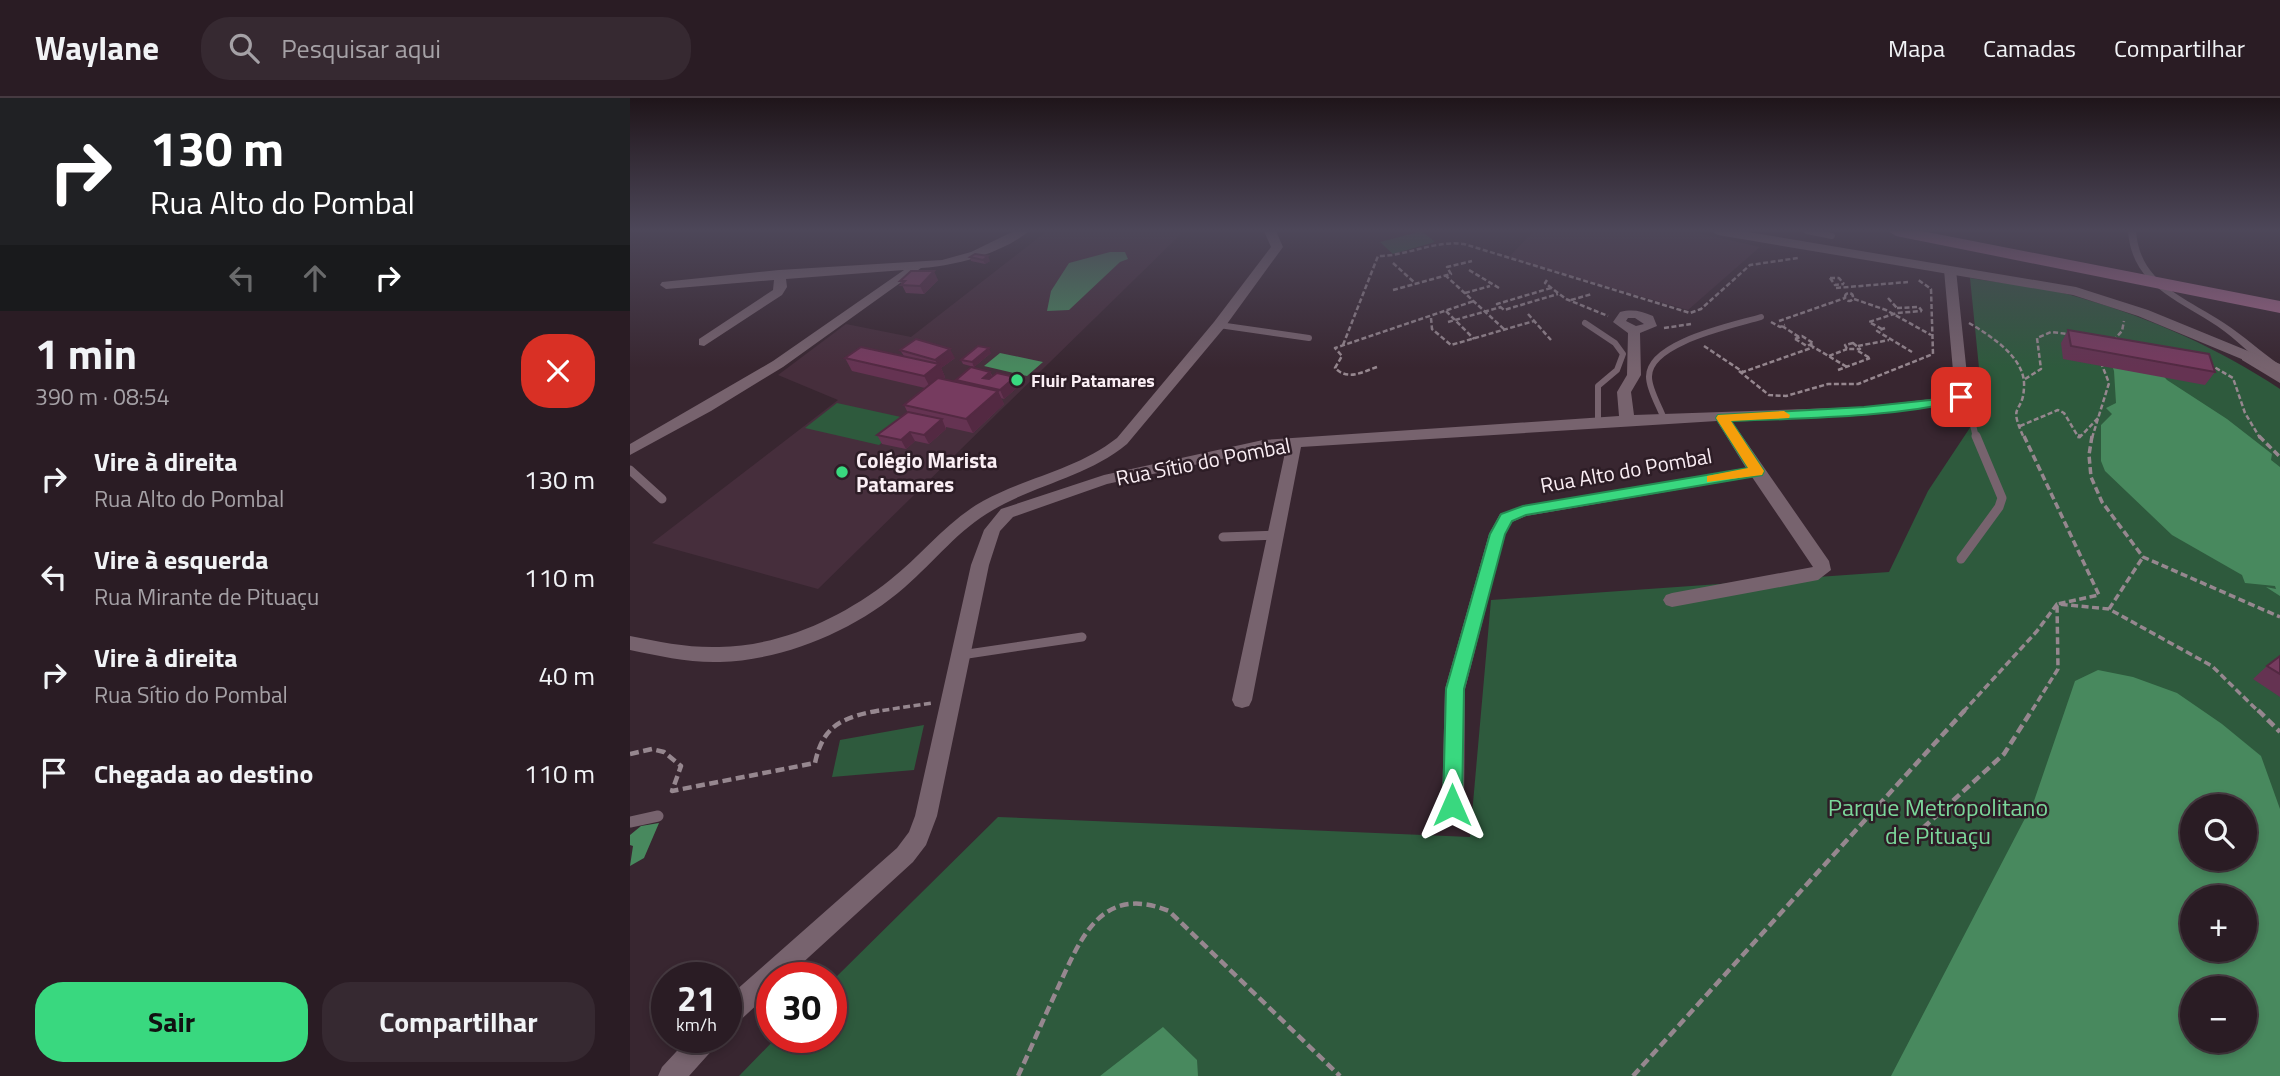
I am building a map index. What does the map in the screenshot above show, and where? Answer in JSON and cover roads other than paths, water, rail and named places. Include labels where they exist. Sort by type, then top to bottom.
[{"type":"main road","points":[[2128,277],[2280,307]]},
{"type":"main road","points":[[2211,277],[2280,290]]},
{"type":"street","points":[[666,285],[752,277]]},
{"type":"street","points":[[704,342],[778,292],[781,287],[779,277]]},
{"type":"street","points":[[630,450],[770,371],[902,277]]},
{"type":"street","points":[[630,643],[695,654],[730,654],[769,647],[841,621],[895,585],[974,515],[990,505],[1087,468],[1105,456],[1122,441],[1219,325],[1255,277]]},
{"type":"street","points":[[1951,277],[1962,394]]},
{"type":"street","points":[[1990,277],[2076,291],[2122,306],[2280,370]]},
{"type":"street","points":[[2149,277],[2223,326],[2280,370]]},
{"type":"street","points":[[1637,314],[1652,323],[1647,329],[1634,331],[1621,326],[1620,318],[1637,314]]},
{"type":"street","points":[[1627,420],[1624,393],[1634,375],[1634,331]]},
{"type":"street","points":[[2247,357],[2280,379]]},
{"type":"street","name":"Rua Sítio do Pombal","points":[[742,1002],[905,855],[918,838],[926,816],[990,532],[996,521],[1007,513],[1104,480],[1241,449],[1295,442],[1627,420],[1722,418],[1908,407],[1953,401],[1962,394]]},
{"type":"street","points":[[1672,600],[1812,576],[1822,570],[1820,561],[1722,418]]},
{"type":"street","points":[[1242,700],[1295,442]]},
{"type":"street","name":"Rua Alto do Pombal","points":[[1452,805],[1455,689],[1497,534],[1506,518],[1523,511],[1757,471]]},
{"type":"street","points":[[671,1076],[692,1053]]},
{"type":"lane","points":[[1664,419],[1649,376],[1657,356],[1683,342],[1765,319]]},
{"type":"lane","points":[[1585,323],[1615,343],[1623,354],[1617,370],[1598,386],[1598,422]]},
{"type":"lane","points":[[1219,325],[1309,338]]},
{"type":"lane","points":[[1961,559],[1999,507],[2002,498],[1978,447],[1969,407],[1962,394]]},
{"type":"lane","points":[[630,470],[662,499]]},
{"type":"lane","points":[[1223,537],[1276,535]]},
{"type":"lane","points":[[961,654],[1082,637]]},
{"type":"lane","points":[[630,822],[658,816]]},
{"type":"place","name":"Fluir Patamares","points":[[1017,380]]},
{"type":"place","name":"Colégio Marista Patamares","points":[[842,472]]},
{"type":"park label","name":"Parque Metropolitano de Pituaçu","points":[[1938,821]]}]
